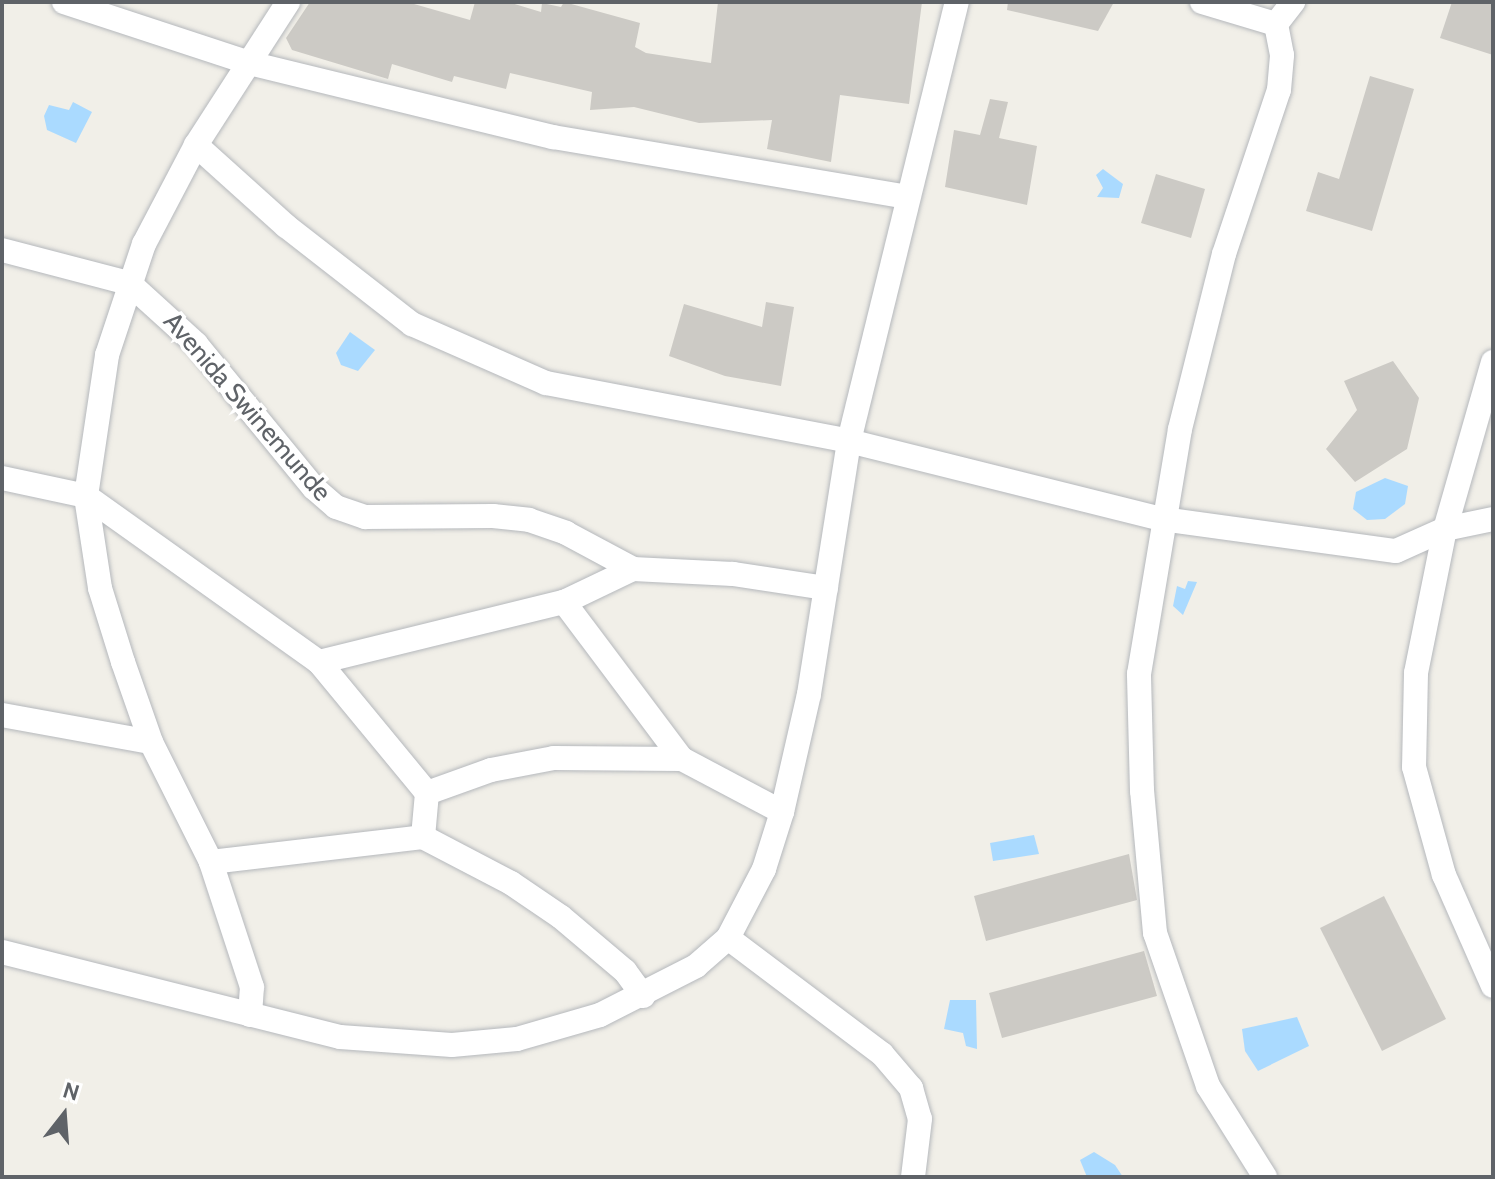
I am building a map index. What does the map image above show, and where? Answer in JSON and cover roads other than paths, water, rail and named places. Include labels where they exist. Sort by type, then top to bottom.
[{"type":"street","points":[[64,2],[249,63],[611,148],[822,179],[907,197]]},
{"type":"street","points":[[250,1015],[252,987],[211,862],[151,742],[100,588],[86,496],[107,355],[129,283],[196,145],[288,2]]},
{"type":"street","points":[[2,952],[340,1037],[452,1045],[517,1039],[600,1015],[643,996],[696,966],[728,938],[764,869],[782,812],[826,588],[849,441],[957,2]]},
{"type":"street","points":[[1202,2],[1276,24]]},
{"type":"street","points":[[1265,1177],[1208,1086],[1155,933],[1139,674],[1162,519],[1224,254],[1279,90],[1282,55],[1276,24],[1293,2]]},
{"type":"street","points":[[196,145],[286,226],[412,324],[546,383],[849,441],[1162,519],[1396,551],[1445,529],[1493,519]]},
{"type":"street","name":"Avenida Swinemunde","points":[[2,250],[129,283],[196,344],[314,488],[336,507],[365,517],[493,516],[529,520],[566,533],[633,569],[733,574],[826,588]]},
{"type":"street","points":[[1493,362],[1445,529],[1416,673],[1414,767],[1444,875],[1493,986]]},
{"type":"street","points":[[2,478],[86,496],[319,662],[427,793],[423,837]]},
{"type":"street","points":[[319,662],[564,602],[633,569]]},
{"type":"street","points":[[564,602],[682,759],[782,812]]},
{"type":"street","points":[[2,715],[151,742]]},
{"type":"street","points":[[427,793],[491,770],[554,758],[682,759]]},
{"type":"street","points":[[211,862],[423,837],[511,883],[561,917],[625,971],[643,996]]},
{"type":"street","points":[[728,938],[882,1054],[911,1088],[920,1119],[913,1177]]},
{"type":"water","points":[[73,102],[92,112],[76,143],[47,130],[44,116],[49,105],[69,110]]},
{"type":"water","points":[[1103,169],[1123,184],[1119,198],[1097,197],[1103,188],[1096,175]]},
{"type":"water","points":[[350,332],[375,350],[358,371],[341,365],[336,353]]},
{"type":"water","points":[[1385,478],[1408,486],[1405,504],[1385,519],[1367,520],[1353,509],[1356,492]]},
{"type":"water","points":[[1188,581],[1197,582],[1183,615],[1173,606],[1177,586],[1185,589]]},
{"type":"water","points":[[1034,835],[1039,854],[993,861],[990,843]]},
{"type":"water","points":[[950,1000],[976,1000],[977,1049],[966,1046],[963,1033],[944,1029]]},
{"type":"water","points":[[1297,1017],[1309,1046],[1258,1071],[1245,1051],[1242,1029]]},
{"type":"water","points":[[1094,1152],[1115,1165],[1123,1177],[1087,1177],[1080,1160]]}]
